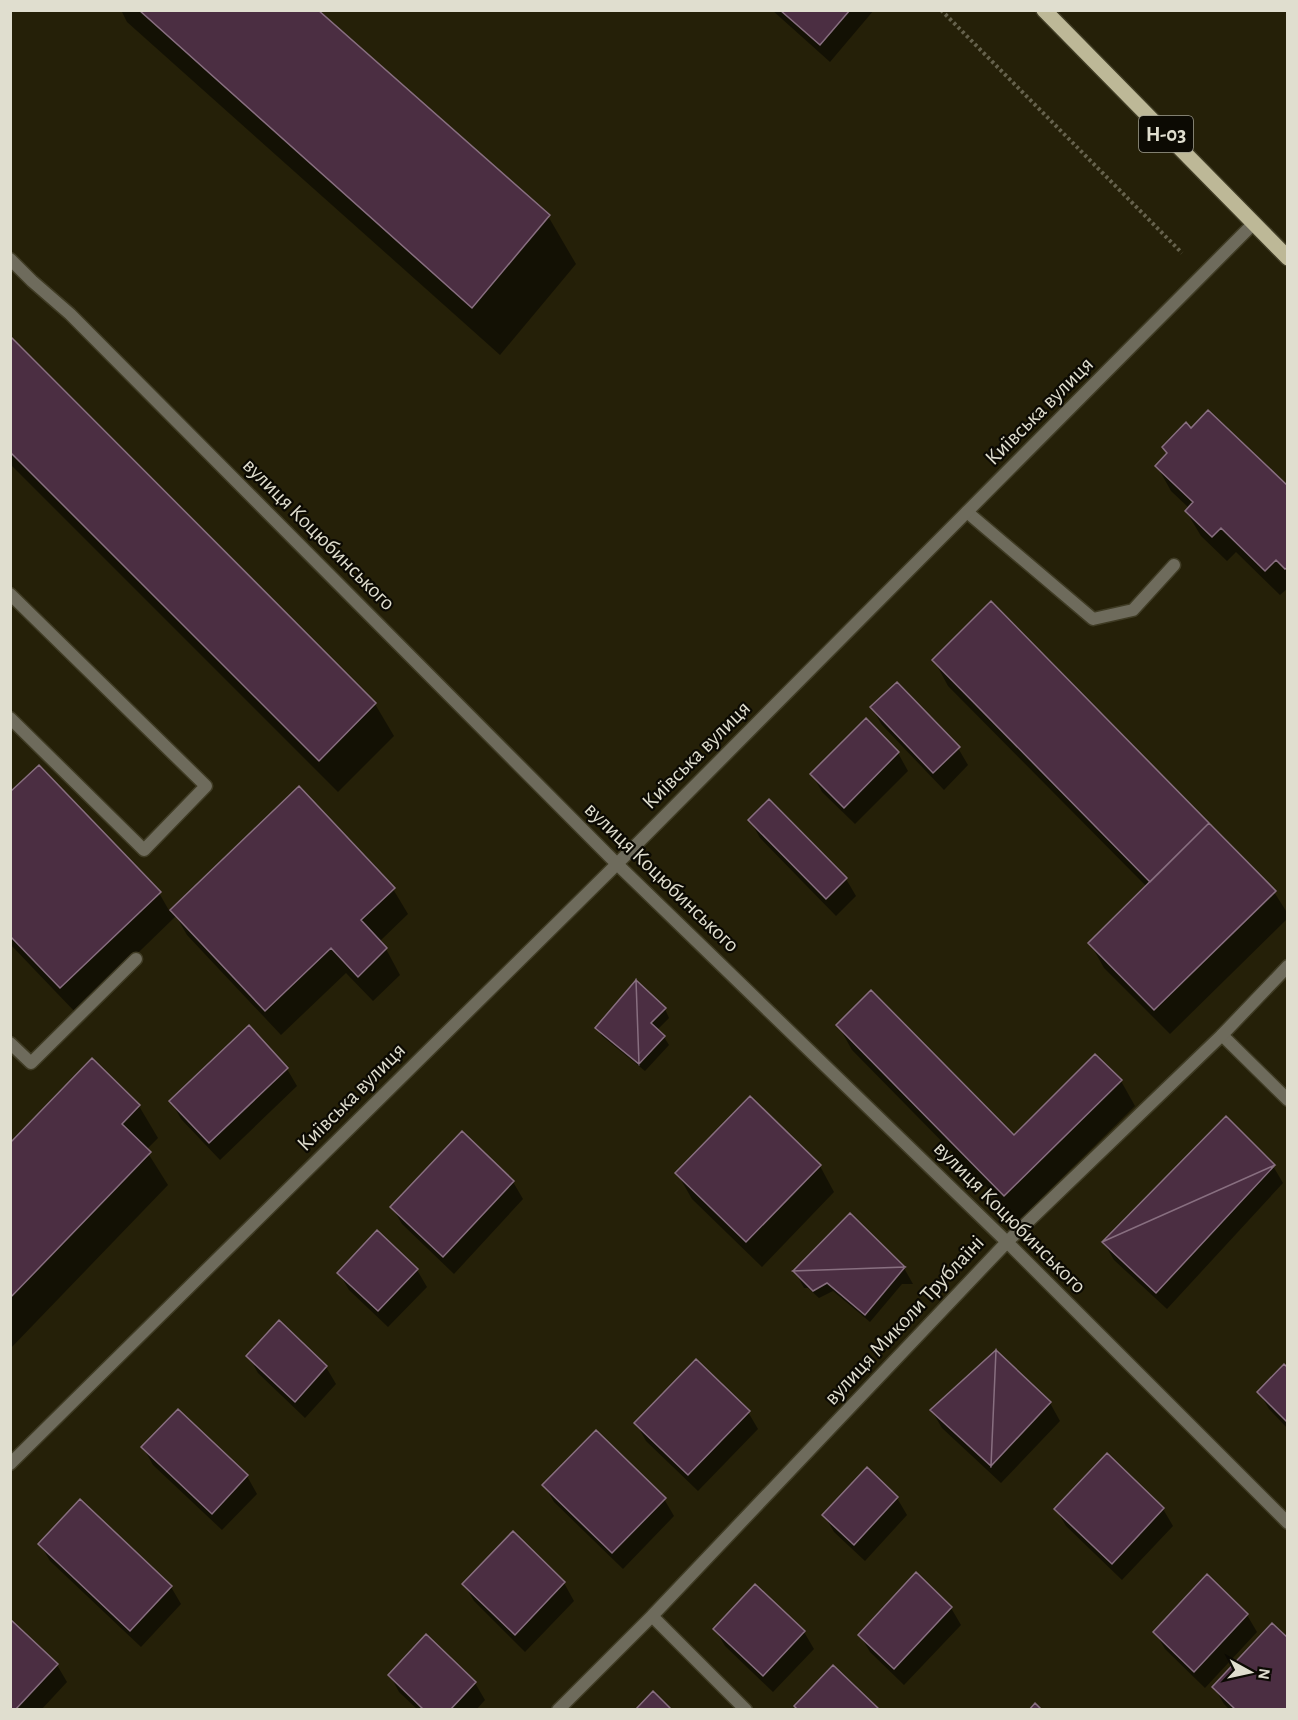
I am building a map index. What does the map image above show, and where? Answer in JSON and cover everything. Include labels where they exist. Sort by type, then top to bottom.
[{"type":"main road","name":"Н-03","points":[[1044,10],[1287,258]]},
{"type":"street","name":"Київська вулиця","points":[[10,1464],[617,864],[1254,223]]},
{"type":"street","name":"вулиця Коцюбинського","points":[[10,259],[70,314],[617,864],[1007,1242],[1287,1523]]},
{"type":"street","points":[[967,512],[1093,620],[1133,610],[1174,565]]},
{"type":"street","points":[[10,594],[206,786],[144,850],[10,718]]},
{"type":"street","points":[[10,1043],[31,1063],[136,959]]},
{"type":"street","name":"вулиця Миколи Трублаїні","points":[[558,1710],[652,1616],[1007,1242],[1222,1035],[1287,966]]},
{"type":"street","points":[[1222,1035],[1287,1100]]},
{"type":"street","points":[[652,1616],[746,1710]]},
{"type":"path","points":[[940,10],[1204,274]]},
{"type":"building","points":[[139,10],[318,10],[550,215],[472,308]]},
{"type":"building","points":[[780,10],[850,10],[820,45]]},
{"type":"building","points":[[10,336],[376,703],[319,761],[10,452]]},
{"type":"building","points":[[1208,410],[1288,486],[1288,567],[1285,569],[1276,560],[1265,571],[1221,528],[1212,537],[1185,511],[1193,502],[1155,466],[1167,453],[1162,447],[1186,422],[1191,428]]},
{"type":"building","points":[[991,601],[1209,823],[1150,882],[932,660]]},
{"type":"building","points":[[897,682],[960,747],[933,773],[870,707]]},
{"type":"building","points":[[866,718],[899,752],[844,808],[810,774]]},
{"type":"building","points":[[39,765],[161,892],[60,988],[10,936],[10,792]]},
{"type":"building","points":[[299,786],[395,888],[361,920],[387,948],[358,977],[331,948],[265,1011],[170,910]]},
{"type":"building","points":[[769,799],[847,878],[826,899],[748,820]]},
{"type":"building","points":[[1209,823],[1276,891],[1154,1010],[1088,943]]},
{"type":"building","points":[[636,980],[639,1064],[595,1028]]},
{"type":"building","points":[[636,980],[666,1008],[651,1023],[665,1036],[639,1064]]},
{"type":"building","points":[[871,990],[1014,1135],[1095,1054],[1122,1080],[1004,1196],[836,1025]]},
{"type":"building","points":[[249,1025],[288,1068],[209,1143],[169,1101]]},
{"type":"building","points":[[92,1058],[140,1105],[122,1124],[151,1152],[10,1298],[10,1143]]},
{"type":"building","points":[[750,1096],[821,1165],[746,1242],[675,1173]]},
{"type":"building","points":[[1226,1116],[1275,1165],[1102,1242]]},
{"type":"building","points":[[462,1131],[514,1181],[443,1257],[390,1207]]},
{"type":"building","points":[[1275,1165],[1156,1293],[1102,1242]]},
{"type":"building","points":[[850,1213],[905,1267],[793,1271]]},
{"type":"building","points":[[377,1230],[418,1269],[378,1311],[337,1273]]},
{"type":"building","points":[[905,1267],[865,1315],[827,1283],[813,1291],[793,1271]]},
{"type":"building","points":[[279,1320],[327,1366],[295,1402],[246,1356]]},
{"type":"building","points":[[996,1350],[1051,1402],[991,1466]]},
{"type":"building","points":[[996,1350],[991,1466],[930,1410]]},
{"type":"building","points":[[696,1359],[750,1411],[688,1475],[634,1423]]},
{"type":"building","points":[[1284,1364],[1288,1368],[1288,1423],[1257,1392]]},
{"type":"building","points":[[178,1409],[248,1475],[212,1514],[141,1447]]},
{"type":"building","points":[[596,1430],[666,1498],[612,1553],[542,1485]]},
{"type":"building","points":[[1107,1453],[1164,1508],[1112,1564],[1054,1509]]},
{"type":"building","points":[[867,1467],[898,1497],[854,1545],[822,1515]]},
{"type":"building","points":[[80,1499],[172,1586],[130,1631],[38,1544]]},
{"type":"building","points":[[513,1531],[565,1582],[515,1635],[462,1584]]},
{"type":"building","points":[[916,1572],[952,1607],[894,1669],[858,1635]]},
{"type":"building","points":[[1207,1574],[1248,1614],[1194,1672],[1153,1632]]},
{"type":"building","points":[[755,1584],[805,1631],[763,1676],[713,1629]]},
{"type":"building","points":[[10,1619],[58,1664],[15,1710],[10,1710]]},
{"type":"building","points":[[1272,1623],[1288,1638],[1288,1710],[1236,1710],[1212,1687]]},
{"type":"building","points":[[426,1634],[476,1682],[450,1710],[424,1710],[388,1675]]},
{"type":"building","points":[[833,1665],[880,1710],[798,1710],[794,1706]]},
{"type":"building","points":[[653,1691],[672,1710],[635,1710]]},
{"type":"building","points":[[1035,1703],[1042,1710],[1029,1710]]}]
